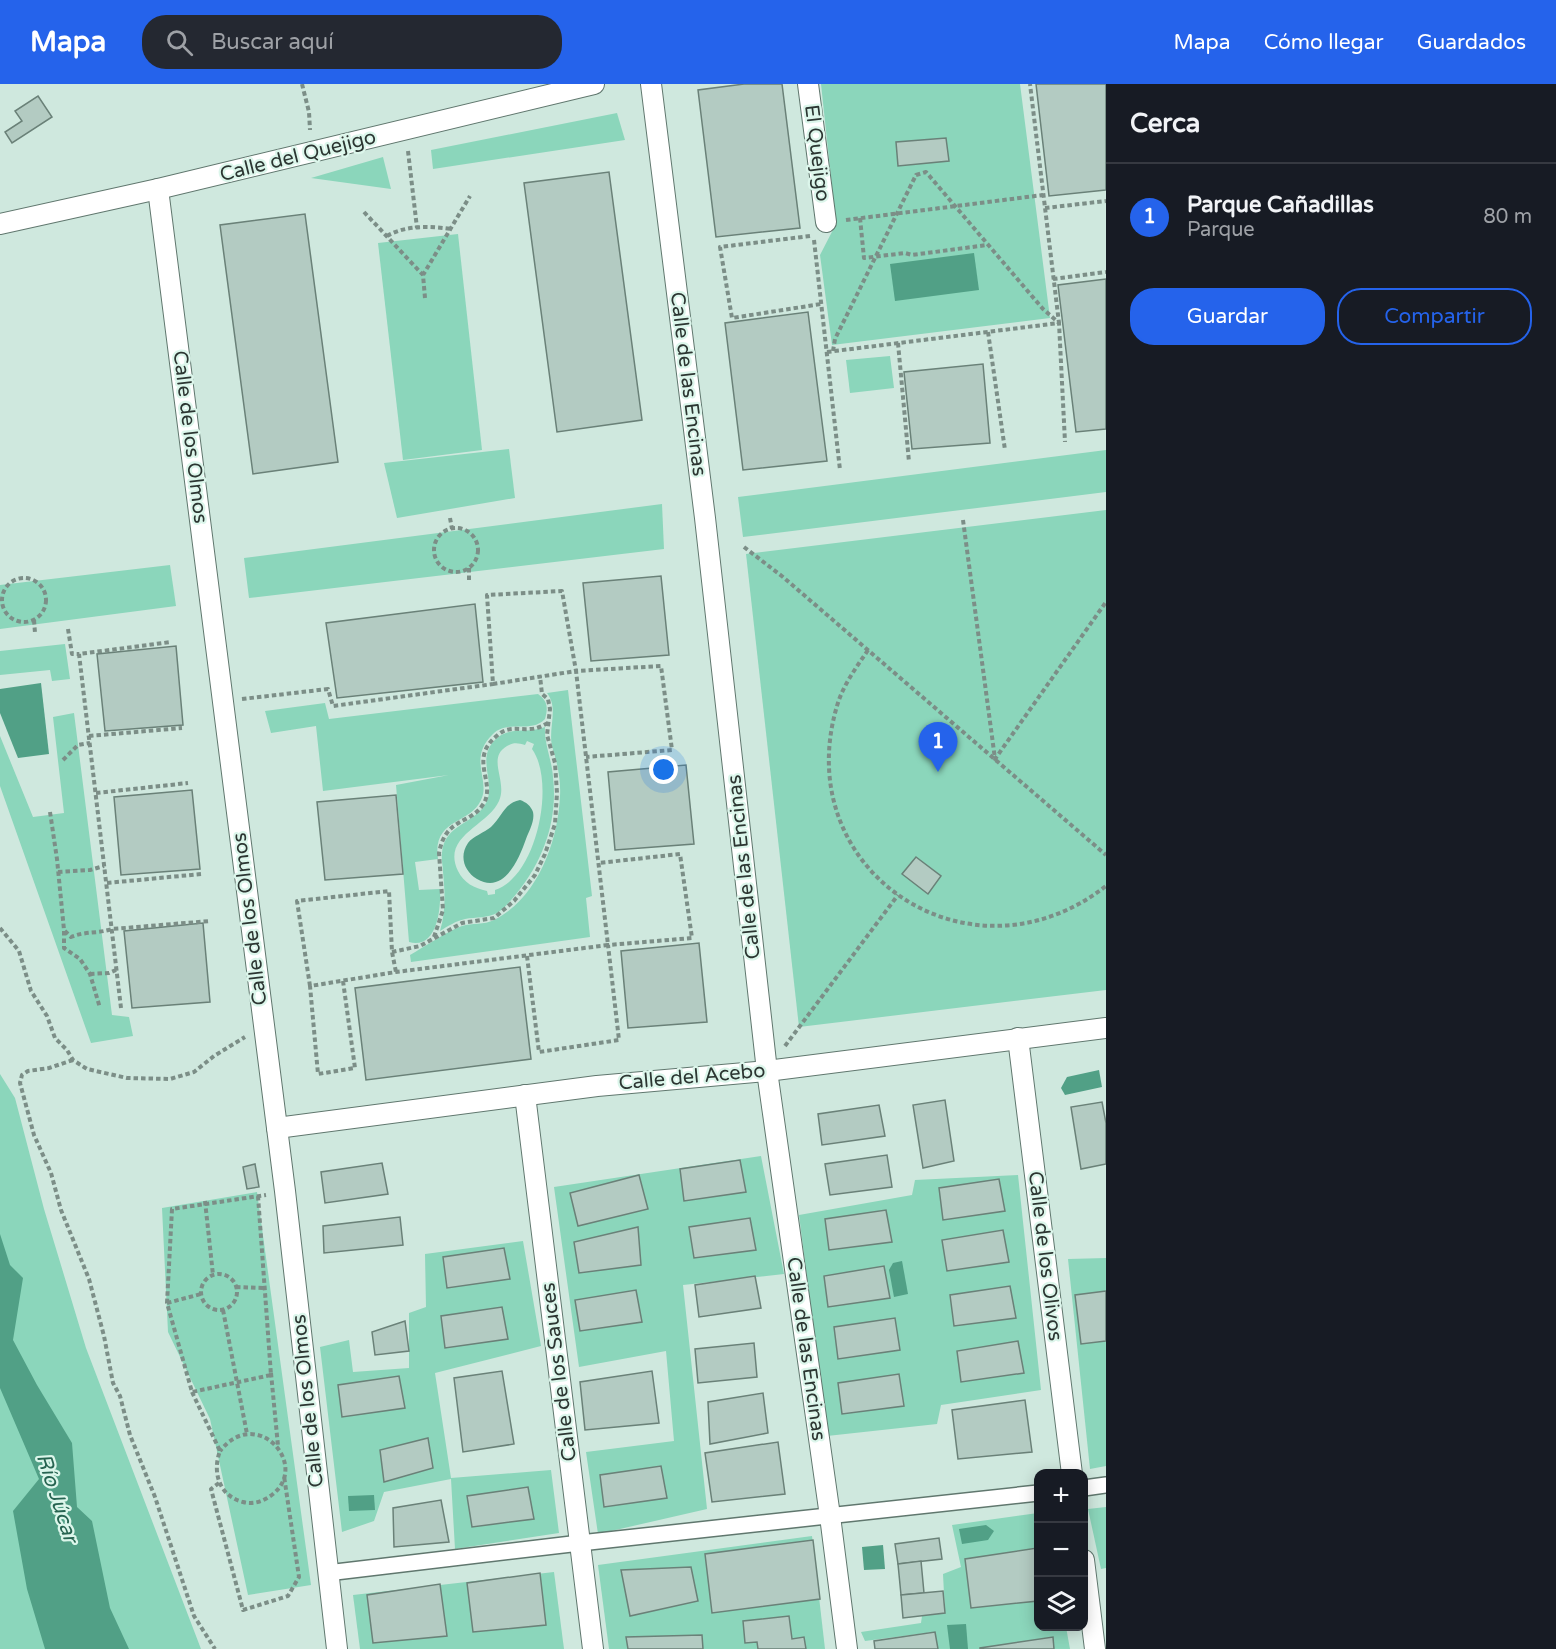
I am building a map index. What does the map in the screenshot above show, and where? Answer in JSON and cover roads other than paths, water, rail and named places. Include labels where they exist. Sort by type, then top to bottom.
[{"type":"street","name":"Calle del Quejigo","points":[[0,224],[158,189],[594,84]]},
{"type":"street","name":"Calle de las Encinas","points":[[651,84],[704,507],[767,1071],[847,1649]]},
{"type":"street","name":"El Quejigo","points":[[808,84],[820,229]]},
{"type":"street","name":"Calle de los Olmos","points":[[158,189],[277,1128],[337,1649]]},
{"type":"street","name":"Calle del Acebo","points":[[277,1128],[597,1086],[767,1071],[1106,1028]]},
{"type":"street","name":"Calle de los Olivos","points":[[1018,1038],[1072,1469]]},
{"type":"street","name":"Calle de los Sauces","points":[[525,1095],[593,1649]]},
{"type":"street","points":[[1088,1487],[1106,1485]]},
{"type":"street","points":[[327,1573],[1034,1493]]},
{"type":"street","points":[[1085,1577],[1095,1649]]},
{"type":"water","points":[[974,253],[979,290],[895,301],[890,264]]},
{"type":"water","points":[[41,683],[49,754],[18,758],[0,713],[0,689]]},
{"type":"water","points":[[520,800],[531,808],[533,819],[515,865],[503,879],[495,882],[487,883],[477,879],[464,863],[465,848],[473,838],[491,827],[510,804]]},
{"type":"water","points":[[1099,1070],[1102,1087],[1065,1095],[1061,1088],[1067,1077]]},
{"type":"water","name":"Río Júcar","points":[[0,1234],[10,1265],[23,1278],[13,1340],[72,1443],[77,1507],[92,1521],[110,1608],[129,1649],[45,1649],[27,1589],[13,1511],[39,1479],[0,1388]]},
{"type":"water","points":[[902,1261],[908,1294],[894,1297],[889,1270],[893,1263]]},
{"type":"water","points":[[374,1495],[375,1510],[349,1511],[348,1496]]},
{"type":"water","points":[[986,1525],[994,1531],[988,1540],[962,1544],[959,1529]]},
{"type":"water","points":[[883,1545],[885,1569],[864,1570],[862,1547]]},
{"type":"water","points":[[966,1624],[968,1649],[950,1649],[947,1625]]},
{"type":"place","name":"Parque Cañadillas","points":[[938,772]]}]
